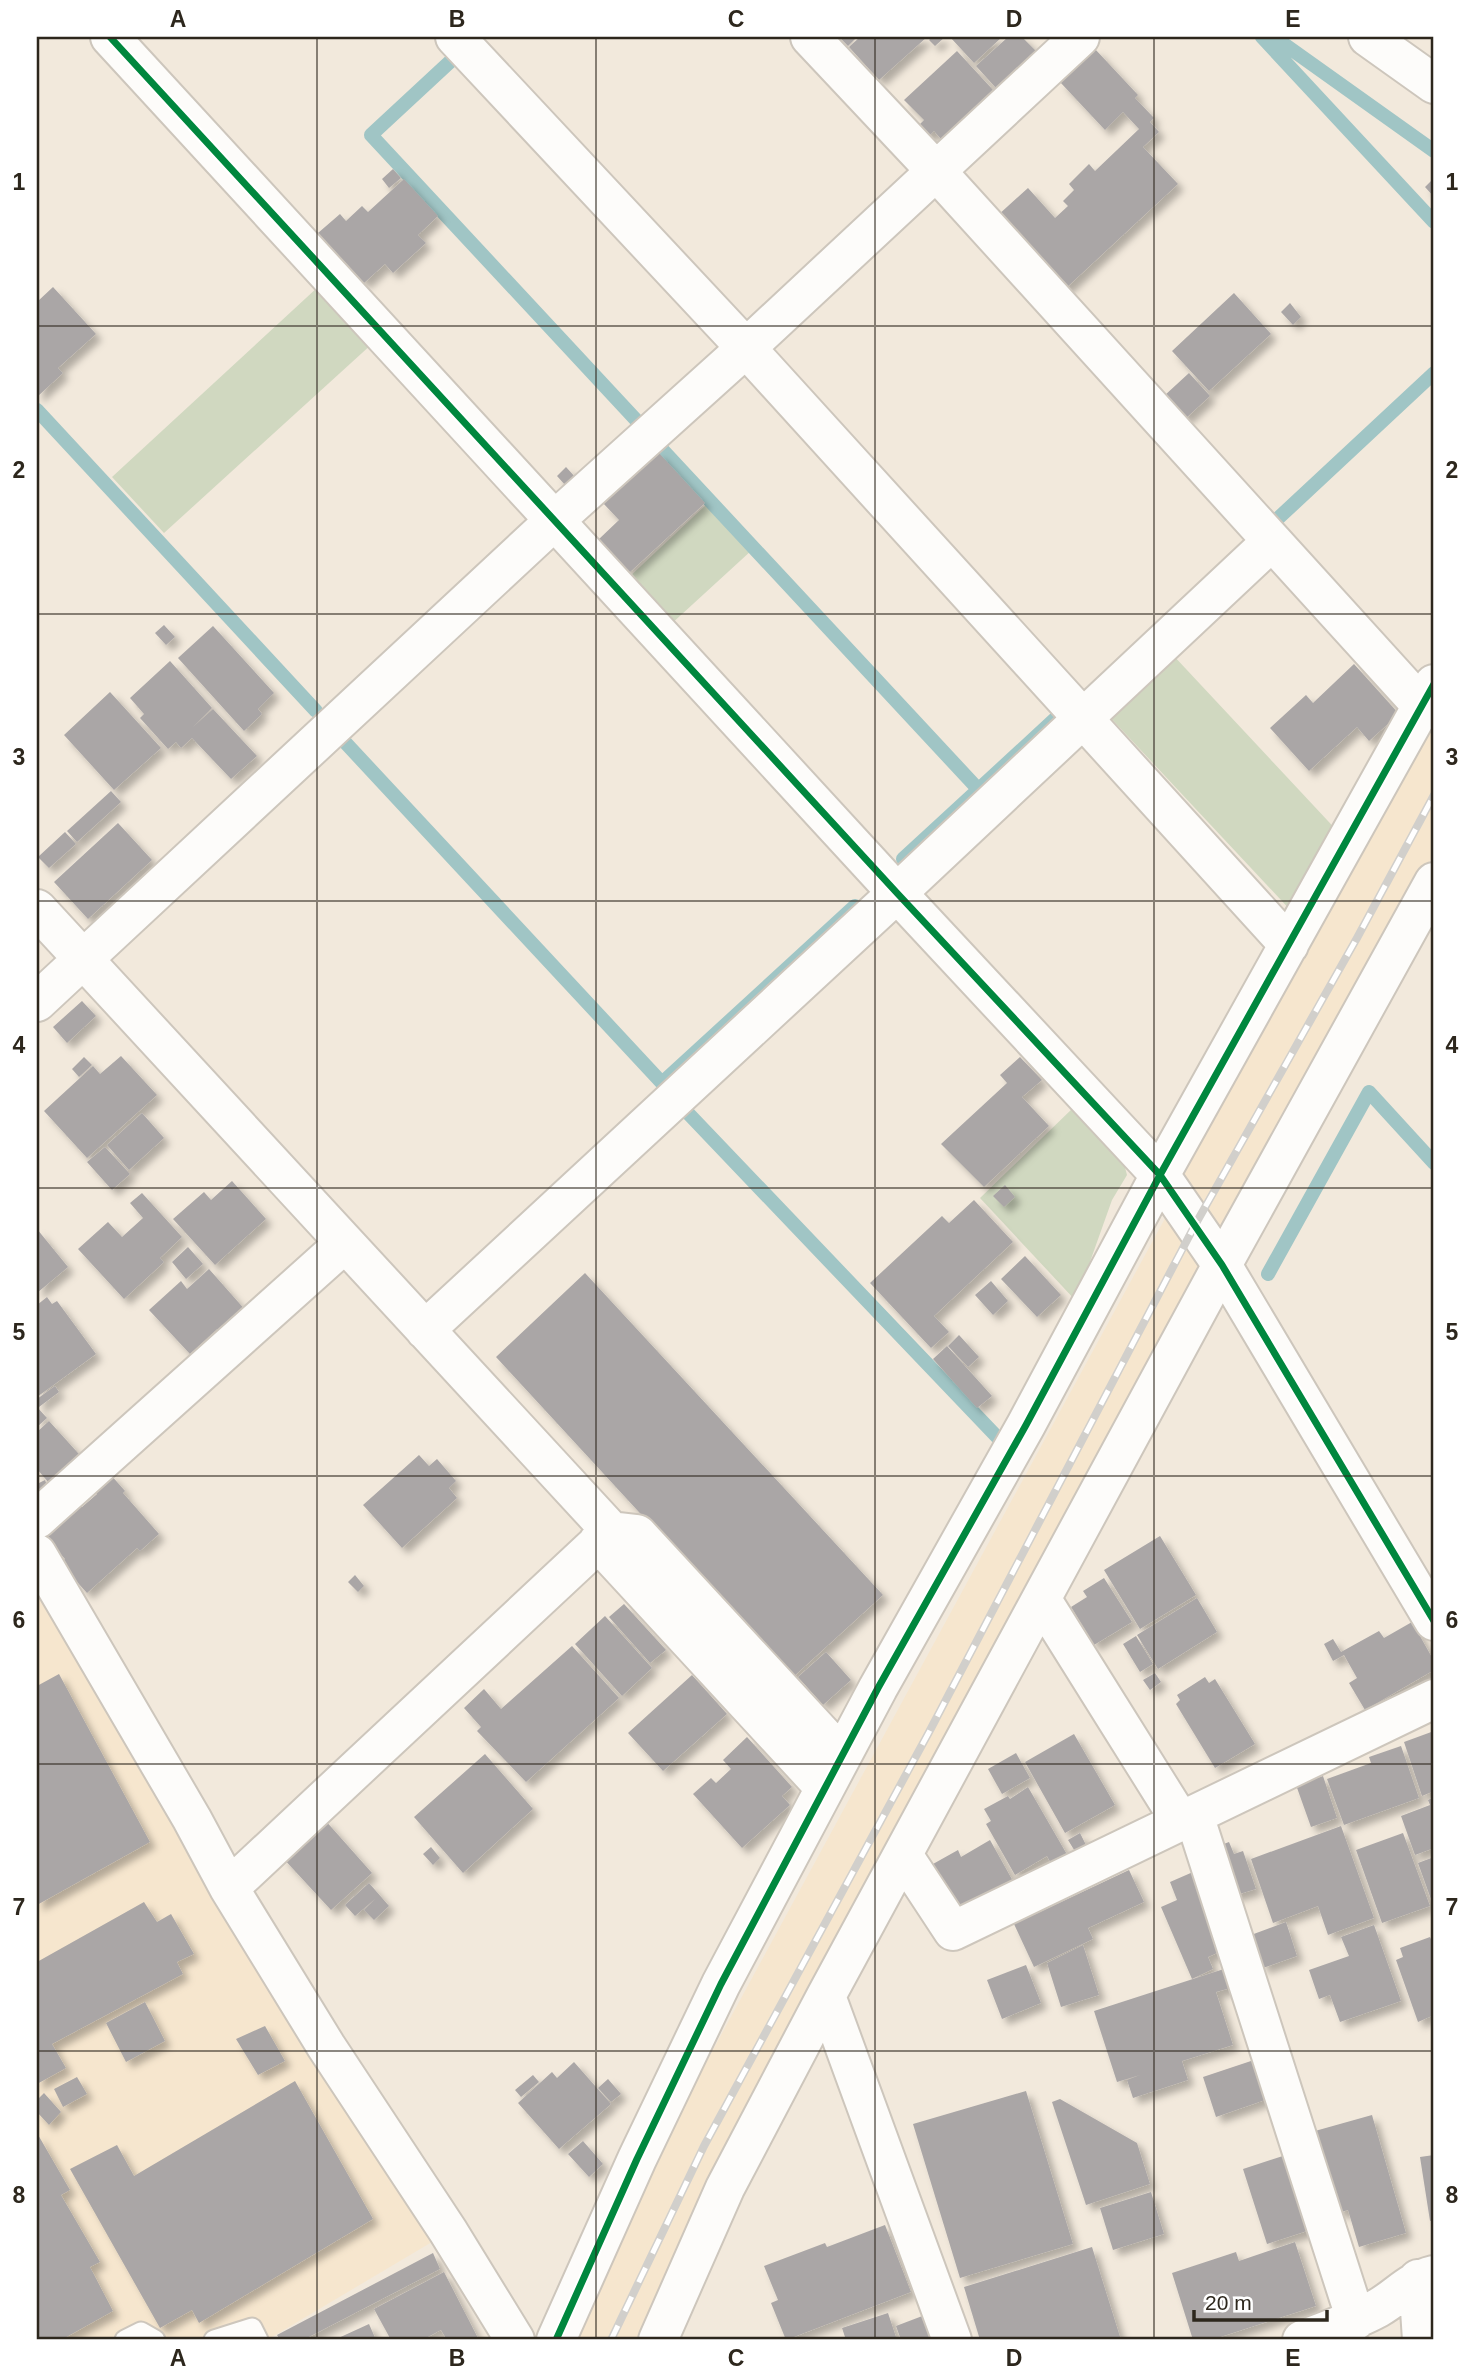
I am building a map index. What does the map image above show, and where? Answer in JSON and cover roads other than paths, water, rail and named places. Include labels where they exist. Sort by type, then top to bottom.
[{"type":"street","points":[[110,37],[1160,1175],[1222,1265],[1434,1621]]},
{"type":"street","points":[[455,37],[746,348],[1289,945]]},
{"type":"street","points":[[556,2340],[637,2159],[715,1997],[833,1772],[1026,1425],[1160,1175],[1428,695],[1272,541],[936,171],[810,37]]},
{"type":"street","points":[[37,1002],[1080,37]]},
{"type":"street","points":[[1368,37],[1434,83]]},
{"type":"street","points":[[425,1330],[1272,541]]},
{"type":"street","points":[[658,2340],[725,2188],[826,1996],[1222,1265],[1434,882]]},
{"type":"street","points":[[37,909],[425,1330],[604,1536],[833,1772]]},
{"type":"street","points":[[37,1520],[345,1243]]},
{"type":"street","points":[[229,1888],[604,1536]]},
{"type":"street","points":[[37,1554],[192,1819],[229,1888],[326,2046],[448,2231],[515,2340]]},
{"type":"street","points":[[1042,1600],[1187,1818],[1356,2320]]},
{"type":"street","points":[[903,1855],[953,1931],[1434,1699]]},
{"type":"street","points":[[826,1996],[952,2340]]},
{"type":"street","points":[[1302,2340],[1356,2320],[1426,2277]]},
{"type":"street","points":[[1422,2340],[1426,2277]]},
{"type":"lane","points":[[214,2340],[252,2328],[258,2340]]},
{"type":"lane","points":[[125,2340],[141,2332],[155,2340]]},
{"type":"waterway","points":[[1262,37],[1434,222]]},
{"type":"waterway","points":[[1274,37],[1434,151]]},
{"type":"waterway","points":[[454,58],[371,135],[637,421]]},
{"type":"waterway","points":[[1272,524],[1434,373]]},
{"type":"waterway","points":[[37,410],[316,711]]},
{"type":"waterway","points":[[658,445],[978,789]]},
{"type":"waterway","points":[[903,859],[1055,719]]},
{"type":"waterway","points":[[342,739],[662,1083],[855,906]]},
{"type":"waterway","points":[[1268,1274],[1369,1092],[1434,1163]]},
{"type":"waterway","points":[[685,1110],[999,1439]]},
{"type":"railway","points":[[611,2340],[704,2146],[928,1734],[1195,1225],[1357,938],[1434,795]]}]
